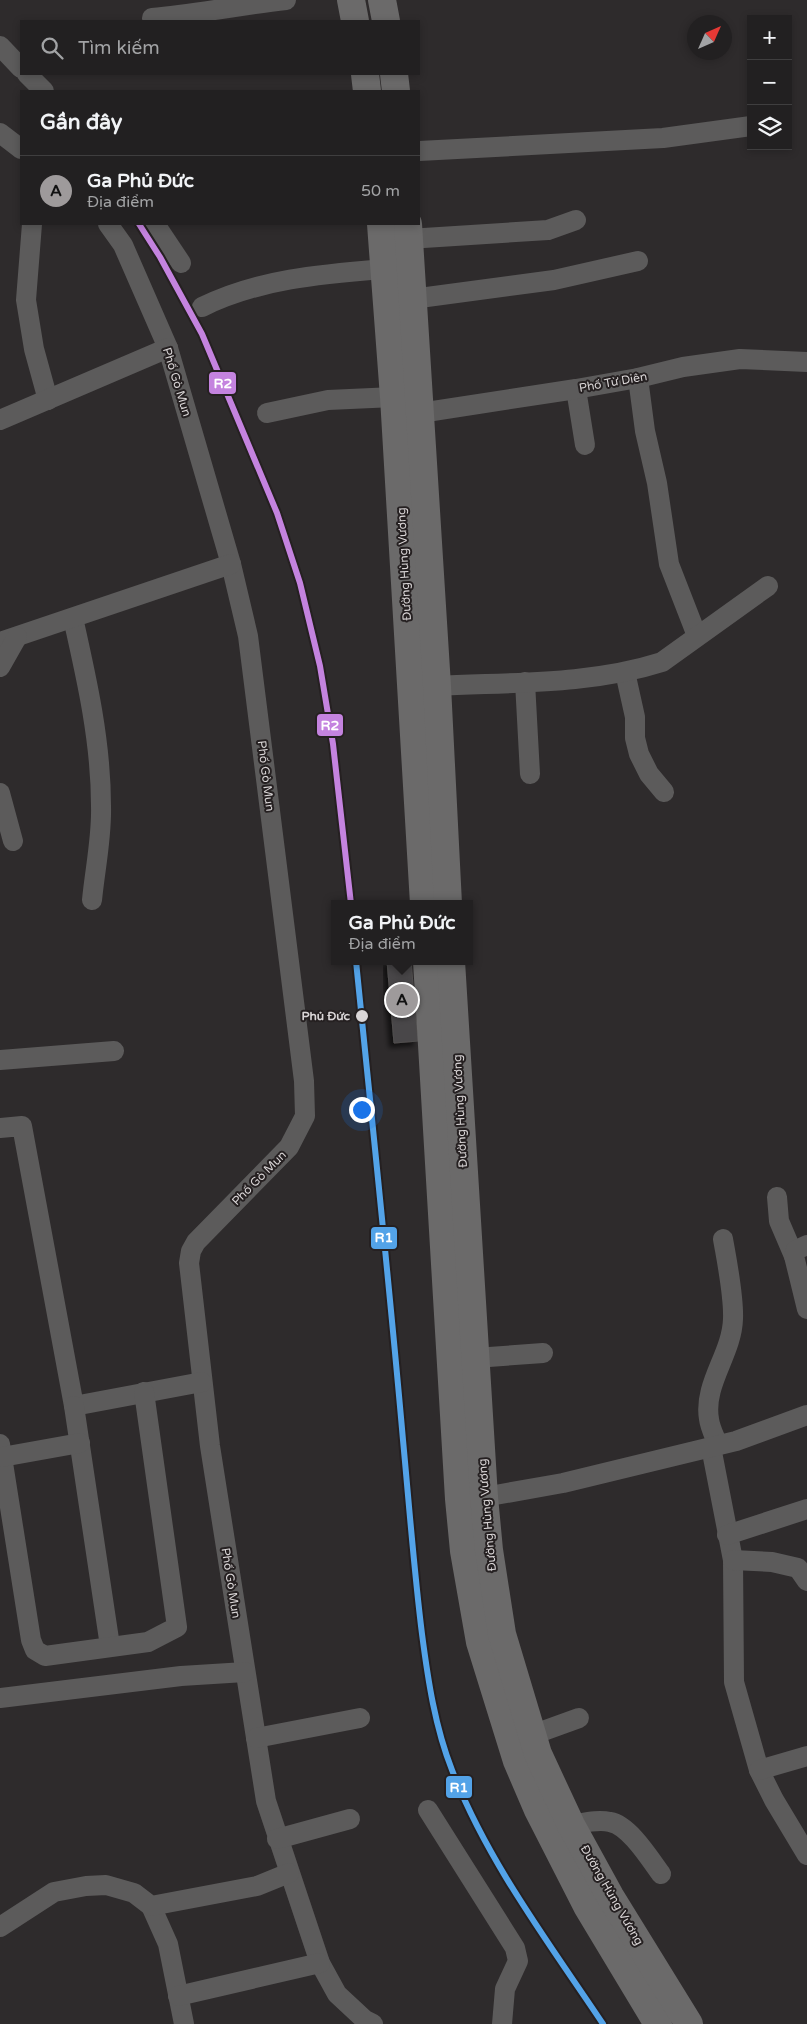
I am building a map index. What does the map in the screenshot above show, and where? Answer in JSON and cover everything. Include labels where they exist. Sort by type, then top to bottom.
[{"type":"highway","points":[[351,0],[355,20]]},
{"type":"highway","points":[[382,0],[386,20]]},
{"type":"highway","points":[[365,75],[367,90]]},
{"type":"highway","points":[[394,75],[396,90]]},
{"type":"highway","name":"Đường Hùng Vương","points":[[381,225],[394,396],[424,900]]},
{"type":"highway","name":"Đường Hùng Vương","points":[[408,232],[437,686],[448,900]]},
{"type":"highway","name":"Đường Hùng Vương","points":[[427,965],[459,1499],[464,1552],[480,1642],[517,1761],[538,1810],[586,1906],[658,2024]]},
{"type":"highway","name":"Đường Hùng Vương","points":[[451,965],[484,1497],[489,1550],[502,1634],[538,1754],[571,1825],[610,1896],[689,2024]]},
{"type":"street","points":[[152,18],[179,16],[241,5],[286,0]]},
{"type":"street","points":[[0,46],[20,67]]},
{"type":"street","points":[[28,75],[43,90]]},
{"type":"street","points":[[420,150],[663,138],[747,127]]},
{"type":"street","points":[[0,133],[20,148]]},
{"type":"street","points":[[408,232],[548,230],[576,220]]},
{"type":"street","points":[[32,225],[26,300],[34,349],[48,400]]},
{"type":"street","name":"Phố Gò Mun","points":[[109,225],[122,245],[168,348],[230,564],[248,636],[304,1081],[305,1116],[289,1147],[196,1242],[191,1251],[189,1263],[210,1446],[266,1801],[277,1839],[320,1963],[337,1994],[365,2020],[373,2024]]},
{"type":"street","points":[[157,225],[181,263]]},
{"type":"street","points":[[412,300],[554,280],[638,261]]},
{"type":"street","points":[[202,308],[223,296],[276,283],[322,274],[384,269]]},
{"type":"street","points":[[0,420],[168,348]]},
{"type":"street","name":"Phố Từ Diên","points":[[420,413],[576,389],[638,378],[683,367],[740,359],[807,362]]},
{"type":"street","points":[[638,378],[645,431],[669,564],[697,636]]},
{"type":"street","points":[[576,389],[585,445]]},
{"type":"street","points":[[267,412],[328,400],[394,396]]},
{"type":"street","points":[[0,667],[9,640],[230,564]]},
{"type":"street","points":[[437,686],[589,678],[625,672],[662,662],[768,586]]},
{"type":"street","points":[[73,618],[95,724],[101,793],[92,900]]},
{"type":"street","points":[[625,672],[635,717],[635,738],[639,754],[648,774],[664,792]]},
{"type":"street","points":[[525,682],[530,774]]},
{"type":"street","points":[[0,793],[13,841]]},
{"type":"street","points":[[0,1060],[114,1050]]},
{"type":"street","points":[[0,1128],[22,1126],[74,1406],[110,1646]]},
{"type":"street","points":[[777,1197],[779,1221],[801,1251],[807,1309]]},
{"type":"street","points":[[723,1239],[733,1319],[728,1346],[714,1380],[709,1399],[709,1420],[727,1535],[733,1560],[734,1682],[760,1770],[774,1800],[807,1855]]},
{"type":"street","points":[[475,1358],[544,1353]]},
{"type":"street","points":[[74,1406],[202,1382]]},
{"type":"street","points":[[80,1443],[1,1451],[31,1640],[35,1650],[45,1656],[148,1642],[177,1627],[144,1392]]},
{"type":"street","points":[[484,1497],[563,1483],[736,1441],[807,1415]]},
{"type":"street","points":[[727,1535],[807,1509]]},
{"type":"street","points":[[733,1560],[772,1562],[798,1568],[807,1581]]},
{"type":"street","points":[[0,1698],[181,1676],[245,1672]]},
{"type":"street","points":[[256,1738],[360,1718]]},
{"type":"street","points":[[532,1734],[579,1718]]},
{"type":"street","points":[[760,1770],[807,1756]]},
{"type":"street","points":[[428,1810],[515,1948],[518,1956],[518,1961],[506,1989],[502,2024]]},
{"type":"street","points":[[277,1839],[350,1819]]},
{"type":"street","points":[[571,1825],[600,1820],[613,1822],[626,1831],[662,1874]]},
{"type":"street","points":[[152,1906],[256,1886],[289,1873]]},
{"type":"street","points":[[0,1927],[54,1892],[86,1886],[106,1885],[134,1894],[152,1906],[168,1944],[184,2024]]},
{"type":"street","points":[[178,1996],[320,1963]]},
{"type":"building","points":[[387,965],[411,965],[418,1041],[394,1043]]},
{"type":"transit line","name":"R2","points":[[140,225],[160,257],[202,334],[277,513],[300,583],[320,666],[333,744],[351,900]]},
{"type":"transit line","name":"R1","points":[[356,965],[392,1320],[416,1586],[433,1703],[446,1754],[466,1804],[483,1837],[520,1901],[603,2024]]},
{"type":"place","name":"Ga Phủ Đức","points":[[402,1000]]},
{"type":"place","name":"Phủ Đức","points":[[362,1016]]}]
